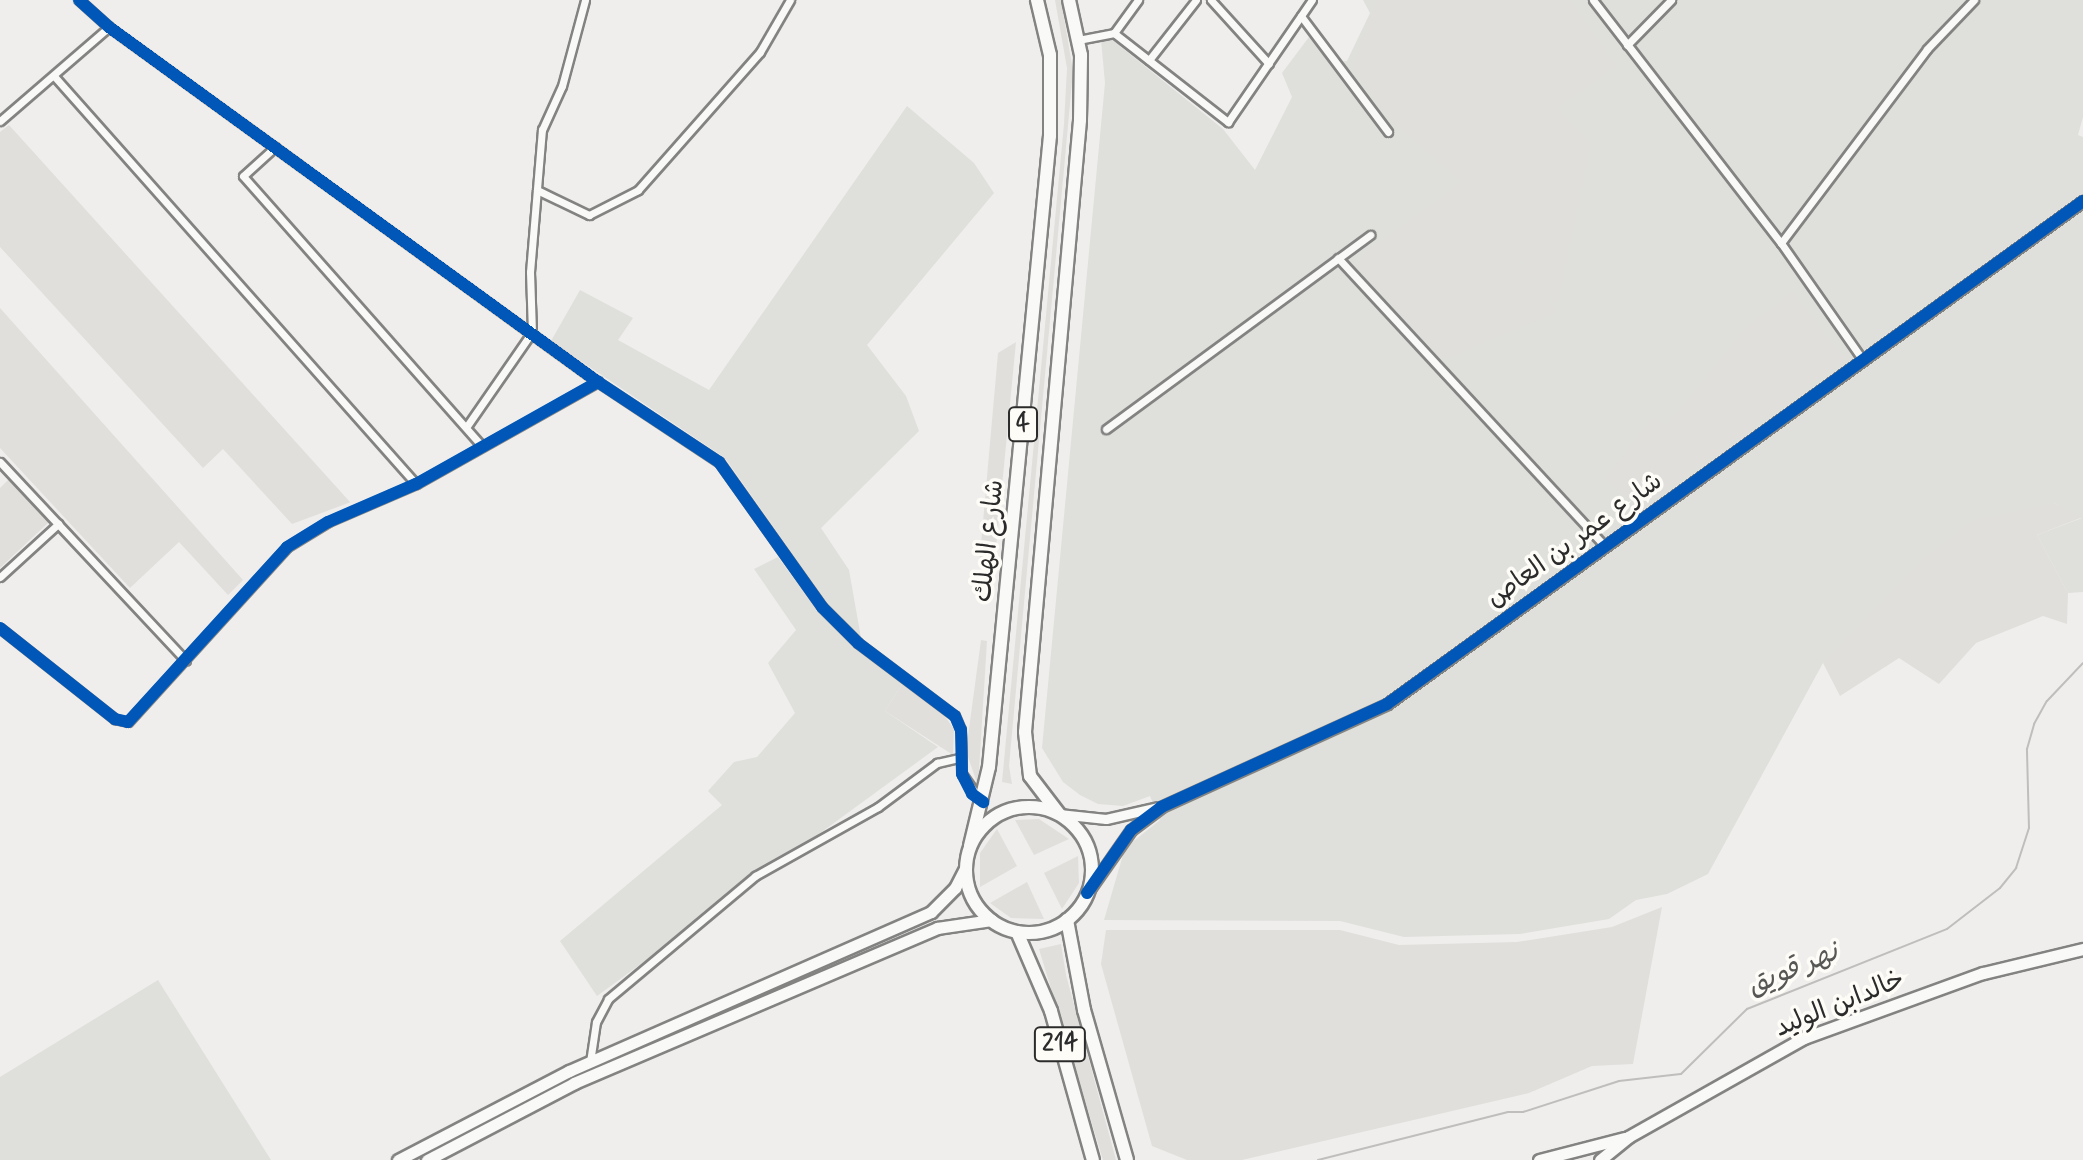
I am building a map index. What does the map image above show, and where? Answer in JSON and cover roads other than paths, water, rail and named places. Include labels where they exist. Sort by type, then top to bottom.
[{"type":"highway","name":"شارع الهلك","points":[[970,846],[983,802],[1050,136],[1050,55],[1037,0]]},
{"type":"highway","name":"شارع الهلك","points":[[1059,814],[1030,776],[1025,732],[1080,120],[1078,40],[1069,0]]},
{"type":"highway","points":[[1017,807],[1059,814],[1074,825],[1088,849],[1092,876],[1087,893],[1067,920],[1038,932],[1017,932],[991,920],[972,897],[965,868],[970,846],[981,828],[1017,807]]},
{"type":"highway","points":[[1067,920],[1080,996],[1127,1160]]},
{"type":"highway","name":"214","points":[[1017,932],[1051,1011],[1093,1160]]},
{"type":"main road","points":[[398,1160],[590,1062],[931,912],[955,888],[965,868]]},
{"type":"main road","points":[[427,1160],[574,1083],[937,928],[991,920]]},
{"type":"main road","name":"خالدابن الوليد","points":[[1628,1137],[1804,1038],[1983,973],[2083,949]]},
{"type":"main road","points":[[1539,1160],[1628,1137]]},
{"type":"main road","points":[[1600,1160],[1628,1137]]},
{"type":"street","points":[[79,0],[109,27],[598,382],[719,462],[822,607],[858,643],[955,716],[961,730],[959,758],[972,794],[983,802]]},
{"type":"street","points":[[467,426],[532,332],[542,130],[562,86],[585,0]]},
{"type":"street","points":[[537,190],[589,215],[638,190],[760,52],[790,0]]},
{"type":"street","points":[[1078,40],[1114,33],[1138,0]]},
{"type":"street","points":[[1149,60],[1196,0]]},
{"type":"street","points":[[1211,0],[1269,64]]},
{"type":"street","points":[[1114,33],[1228,122],[1301,16],[1301,3],[1312,0]]},
{"type":"street","points":[[1593,0],[1781,243],[1863,360]]},
{"type":"street","points":[[1627,45],[1671,0]]},
{"type":"street","points":[[1781,243],[1927,49],[1973,0]]},
{"type":"street","points":[[1301,16],[1388,132]]},
{"type":"street","points":[[0,121],[109,27]]},
{"type":"street","points":[[54,76],[416,484]]},
{"type":"street","points":[[275,147],[243,176],[481,445]]},
{"type":"street","name":"شارع عمر بن العاص","points":[[1087,893],[1131,830],[1161,807],[1387,704],[2083,201]]},
{"type":"street","points":[[1106,429],[1370,235]]},
{"type":"street","points":[[1338,258],[1605,546]]},
{"type":"street","points":[[0,628],[123,723],[134,718],[287,547],[328,522],[416,484],[598,382]]},
{"type":"street","points":[[0,462],[186,661]]},
{"type":"street","points":[[0,577],[58,524]]},
{"type":"street","points":[[590,1062],[596,1022],[608,999],[755,876],[891,799],[937,763],[959,758]]},
{"type":"street","points":[[1059,814],[1106,819],[1161,807]]},
{"type":"waterway","name":"نهر قويق","points":[[1318,1160],[1508,1112],[1523,1112],[1619,1081],[1681,1074],[1747,1009],[1947,929],[2000,888],[2016,868],[2029,828],[2027,749],[2034,724],[2047,701],[2083,663]]}]
